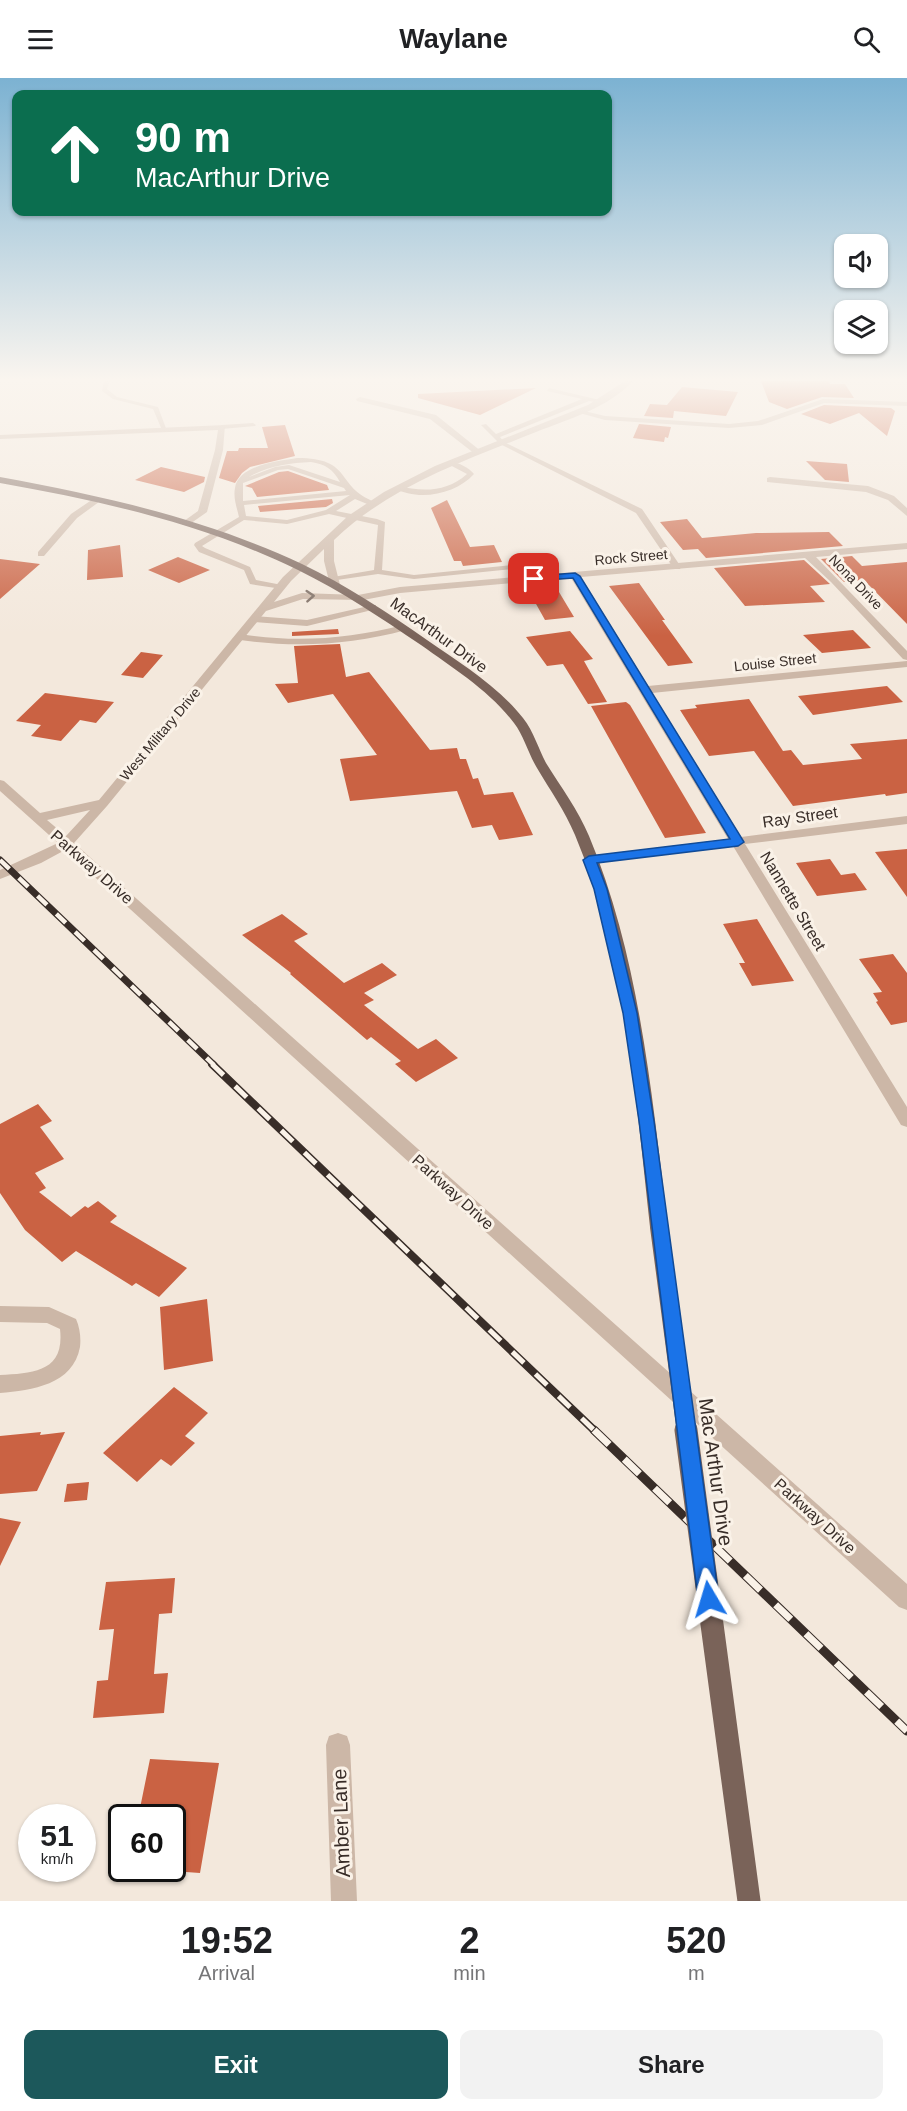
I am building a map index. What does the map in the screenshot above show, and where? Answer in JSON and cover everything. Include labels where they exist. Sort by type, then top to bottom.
[{"type":"main road","name":"MacArthur Drive","points":[[0,480],[99,499],[187,523],[219,533],[334,582],[404,628],[474,679],[525,728],[533,750],[564,799],[583,838],[600,889],[630,1013],[659,1227]]},
{"type":"main road","name":"Mac Arthur Drive","points":[[659,1227],[749,1901]]},
{"type":"street","points":[[187,523],[202,512],[215,466]]},
{"type":"street","name":"West Military Drive","points":[[0,875],[66,844],[103,803],[279,587],[351,518],[398,488],[444,466]]},
{"type":"street","points":[[770,480],[868,489],[891,498],[907,513]]},
{"type":"street","points":[[329,540],[329,561],[334,582]]},
{"type":"street","name":"Rock Street","points":[[262,609],[302,596],[358,598],[400,590],[907,546]]},
{"type":"street","name":"Nona Drive","points":[[808,555],[835,580],[907,657]]},
{"type":"street","name":"Nannette Street","points":[[575,576],[907,1120]]},
{"type":"street","name":"Louise Street","points":[[645,690],[907,664]]},
{"type":"street","name":"Parkway Drive","points":[[0,784],[907,1599]]},
{"type":"street","points":[[35,817],[54,815],[103,803]]},
{"type":"street","name":"Ray Street","points":[[589,860],[907,820]]},
{"type":"street","points":[[0,1314],[49,1316],[69,1325],[72,1336],[68,1356],[59,1369],[51,1375],[34,1382],[0,1384]]},
{"type":"street","name":"Amber Lane","points":[[338,1745],[344,1901]]},
{"type":"lane","points":[[243,518],[237,490],[247,472],[259,466]]},
{"type":"lane","points":[[332,466],[352,495]]},
{"type":"lane","points":[[398,488],[418,494],[436,492],[453,486],[471,474],[470,471],[458,466]]},
{"type":"lane","points":[[550,466],[639,511],[677,567]]},
{"type":"lane","points":[[239,484],[277,468],[288,467],[346,486]]},
{"type":"lane","points":[[279,587],[253,582],[245,568],[198,547],[201,542],[243,518],[287,522],[329,512],[352,495]]},
{"type":"lane","points":[[240,503],[352,495],[372,504]]},
{"type":"lane","points":[[41,554],[74,516],[99,499]]},
{"type":"lane","points":[[329,512],[351,518],[377,521],[383,525],[378,572]]},
{"type":"lane","points":[[334,582],[378,572],[414,576],[513,567],[522,570],[527,579]]},
{"type":"lane","points":[[254,619],[297,627],[373,607]]},
{"type":"lane","points":[[325,620],[340,627]]},
{"type":"lane","points":[[240,637],[278,644],[306,643],[360,638],[404,628]]},
{"type":"building","points":[[223,466],[254,466],[242,473],[235,483],[219,478]]},
{"type":"building","points":[[811,466],[847,466],[849,482],[825,480]]},
{"type":"building","points":[[161,467],[205,477],[204,482],[184,492],[135,480]]},
{"type":"building","points":[[288,471],[327,485],[329,490],[257,497],[252,488],[245,486],[279,472]]},
{"type":"building","points":[[332,499],[333,503],[326,507],[260,512],[258,506]]},
{"type":"building","points":[[447,500],[470,547],[494,545],[502,562],[463,566],[461,561],[454,561],[431,508]]},
{"type":"building","points":[[687,519],[702,538],[756,533],[829,532],[843,546],[706,558],[698,549],[683,550],[660,522]]},
{"type":"building","points":[[120,545],[123,577],[87,580],[88,550]]},
{"type":"building","points":[[852,556],[862,566],[907,562],[907,624],[864,580],[844,582],[821,559]]},
{"type":"building","points":[[178,557],[210,570],[179,583],[148,570]]},
{"type":"building","points":[[0,559],[40,564],[0,599]]},
{"type":"building","points":[[804,560],[830,584],[810,586],[825,602],[745,606],[714,568]]},
{"type":"building","points":[[639,583],[693,663],[668,666],[609,586]]},
{"type":"building","points":[[559,592],[574,617],[545,620],[531,595]]},
{"type":"building","points":[[338,629],[339,634],[292,636],[292,632]]},
{"type":"building","points":[[853,630],[871,648],[822,653],[803,635]]},
{"type":"building","points":[[570,631],[593,659],[584,661],[607,702],[588,704],[563,664],[547,666],[526,637]]},
{"type":"building","points":[[340,644],[346,677],[369,672],[430,750],[457,748],[460,759],[466,759],[473,779],[478,778],[484,795],[513,792],[533,835],[499,840],[492,825],[472,828],[457,791],[350,801],[340,759],[377,755],[333,694],[288,703],[275,684],[298,683],[294,646]]},
{"type":"building","points":[[141,652],[163,655],[143,678],[121,675]]},
{"type":"building","points":[[887,686],[903,702],[813,715],[798,696]]},
{"type":"building","points":[[45,693],[114,702],[96,723],[80,720],[61,741],[31,736],[41,725],[16,721]]},
{"type":"building","points":[[749,699],[783,751],[791,750],[803,765],[862,759],[850,744],[907,739],[907,793],[793,806],[754,751],[709,756],[680,710],[697,708],[695,705]]},
{"type":"building","points":[[626,702],[630,705],[706,833],[665,838],[591,706]]},
{"type":"building","points":[[907,849],[907,897],[875,852]]},
{"type":"building","points":[[830,859],[841,875],[855,873],[867,890],[817,896],[796,863]]},
{"type":"building","points":[[282,914],[308,934],[294,941],[344,983],[382,963],[397,975],[364,993],[374,1000],[364,1005],[418,1049],[436,1039],[458,1058],[416,1082],[395,1064],[401,1061],[371,1037],[367,1040],[291,973],[242,935]]},
{"type":"building","points":[[757,919],[794,981],[752,986],[739,963],[745,963],[723,924]]},
{"type":"building","points":[[893,954],[907,973],[907,1022],[891,1025],[873,993],[882,992],[859,959]]},
{"type":"building","points":[[38,1104],[52,1121],[40,1127],[64,1159],[35,1173],[46,1188],[39,1192],[71,1217],[85,1206],[88,1208],[98,1201],[117,1216],[110,1222],[187,1268],[159,1297],[136,1283],[132,1286],[76,1251],[62,1262],[25,1230],[0,1193],[0,1124]]},
{"type":"building","points":[[207,1299],[213,1361],[164,1370],[160,1307]]},
{"type":"building","points":[[174,1387],[208,1413],[185,1436],[195,1443],[171,1466],[161,1459],[137,1482],[103,1453]]},
{"type":"building","points":[[41,1432],[40,1435],[65,1432],[37,1491],[0,1494],[0,1436]]},
{"type":"building","points":[[89,1482],[87,1500],[64,1502],[67,1484]]},
{"type":"building","points":[[0,1518],[21,1522],[0,1566]]},
{"type":"building","points":[[175,1578],[172,1613],[159,1614],[154,1674],[168,1673],[164,1713],[93,1718],[97,1681],[108,1680],[114,1629],[99,1630],[106,1582]]},
{"type":"building","points":[[150,1759],[219,1763],[200,1873],[186,1872],[186,1804],[141,1804]]},
{"type":"railway","points":[[0,860],[214,1065]]},
{"type":"railway","points":[[212,1064],[596,1432]]},
{"type":"railway","points":[[594,1430],[907,1731]]},
{"type":"route","points":[[534,579],[575,576],[738,842],[589,860],[600,889],[630,1013],[709,1599]]}]
